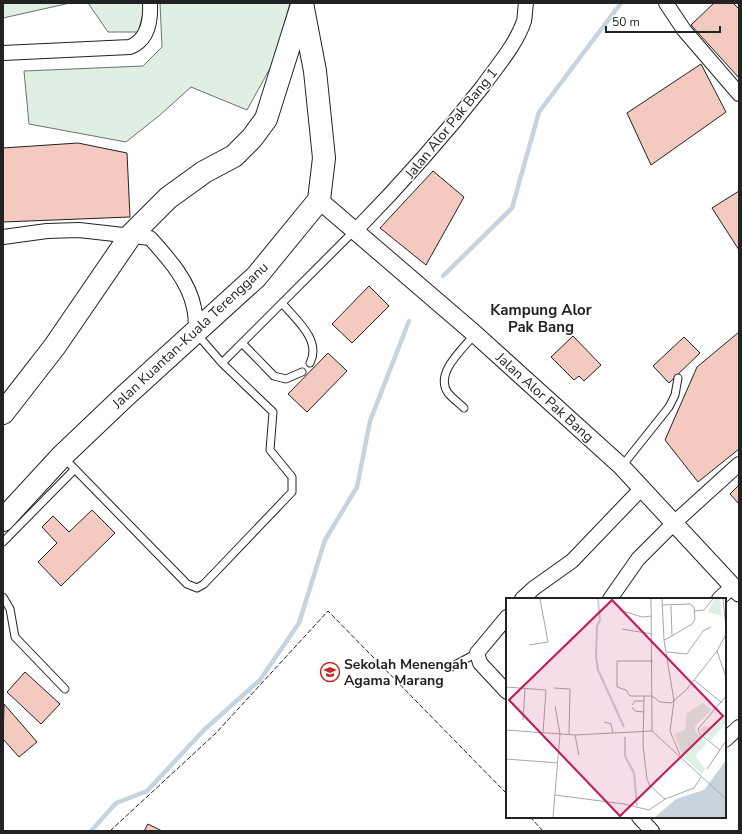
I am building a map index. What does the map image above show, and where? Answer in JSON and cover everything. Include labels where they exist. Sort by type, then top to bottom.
[{"type":"highway","points":[[302,5],[315,70],[324,158],[319,200]]},
{"type":"highway","points":[[3,413],[55,346],[131,235],[168,198],[204,172],[234,156],[252,138],[266,119],[302,5]]},
{"type":"highway","name":"Jalan Kuantan-Kuala Terengganu","points":[[3,520],[68,462],[125,396],[256,277],[319,200]]},
{"type":"street","points":[[3,53],[130,47],[138,44],[148,28],[151,16],[150,3]]},
{"type":"street","name":"Jalan Alor Pak Bang 1","points":[[356,230],[450,129],[497,67],[514,41],[524,21],[526,3]]},
{"type":"street","points":[[666,3],[684,30],[739,94]]},
{"type":"street","name":"Jalan Alor Pak Bang","points":[[319,200],[356,230],[475,334],[622,466],[736,590]]},
{"type":"street","points":[[3,237],[70,230],[150,238],[166,256],[184,282],[194,307],[196,333]]},
{"type":"street","points":[[611,598],[638,559],[675,522],[739,464]]},
{"type":"street","points":[[523,598],[534,588],[572,561],[642,488]]},
{"type":"street","points":[[721,598],[736,590]]},
{"type":"street","points":[[506,618],[476,653],[480,663],[506,691]]},
{"type":"street","points":[[726,739],[739,727]]},
{"type":"street","points":[[641,818],[652,831]]},
{"type":"lane","points":[[222,363],[356,230]]},
{"type":"lane","points":[[282,303],[310,338],[314,347],[310,363]]},
{"type":"lane","points":[[3,542],[68,462],[187,584],[197,588],[204,584],[292,492],[292,478],[270,450],[274,412],[222,363],[196,333]]},
{"type":"lane","points":[[464,408],[448,392],[444,376],[449,366],[475,334]]},
{"type":"lane","points":[[242,343],[274,376],[286,379],[302,372]]},
{"type":"lane","points":[[622,466],[669,407],[675,395],[678,378]]},
{"type":"lane","points":[[3,597],[10,609],[15,637],[65,690]]},
{"type":"lane","points":[[451,667],[476,653]]},
{"type":"green space","points":[[3,3],[70,3],[3,18]]},
{"type":"green space","points":[[88,3],[146,3],[138,32],[108,32]]},
{"type":"green space","points":[[160,3],[290,3],[274,61],[247,110],[191,87],[160,115],[126,142],[29,124],[24,71],[143,66],[162,47]]},
{"type":"building","points":[[714,3],[733,3],[739,9],[739,78],[691,25]]},
{"type":"building","points":[[701,64],[726,112],[651,165],[627,113]]},
{"type":"building","points":[[78,143],[127,153],[130,217],[3,222],[3,148]]},
{"type":"building","points":[[433,171],[464,197],[426,265],[380,228]]},
{"type":"building","points":[[739,191],[739,250],[712,208]]},
{"type":"building","points":[[369,286],[389,306],[352,343],[332,324]]},
{"type":"building","points":[[739,332],[739,449],[698,482],[665,440],[697,367]]},
{"type":"building","points":[[573,336],[601,365],[584,381],[579,376],[574,380],[551,357]]},
{"type":"building","points":[[684,337],[700,353],[669,383],[653,366]]},
{"type":"building","points":[[328,353],[347,371],[307,412],[288,394]]},
{"type":"building","points":[[739,485],[739,504],[730,494]]},
{"type":"building","points":[[92,510],[115,533],[61,586],[38,562],[57,543],[42,527],[53,516],[69,532]]},
{"type":"building","points":[[25,672],[60,704],[41,724],[7,692]]},
{"type":"building","points":[[4,704],[37,742],[19,757],[3,739]]},
{"type":"building","points":[[148,824],[162,831],[144,831]]},
{"type":"waterway","points":[[443,276],[512,208],[539,112],[621,3]]},
{"type":"waterway","points":[[91,831],[116,803],[147,791],[204,730],[260,680],[299,623],[325,540],[357,487],[370,421],[409,321]]},
{"type":"fence","points":[[110,831],[216,733],[328,611],[506,793]]},
{"type":"fence","points":[[531,818],[543,831]]},
{"type":"place","name":"Sekolah Menengah Agama Marang","points":[[330,672]]},
{"type":"district","name":"Kampung Alor Pak Bang","points":[[541,318]]}]
